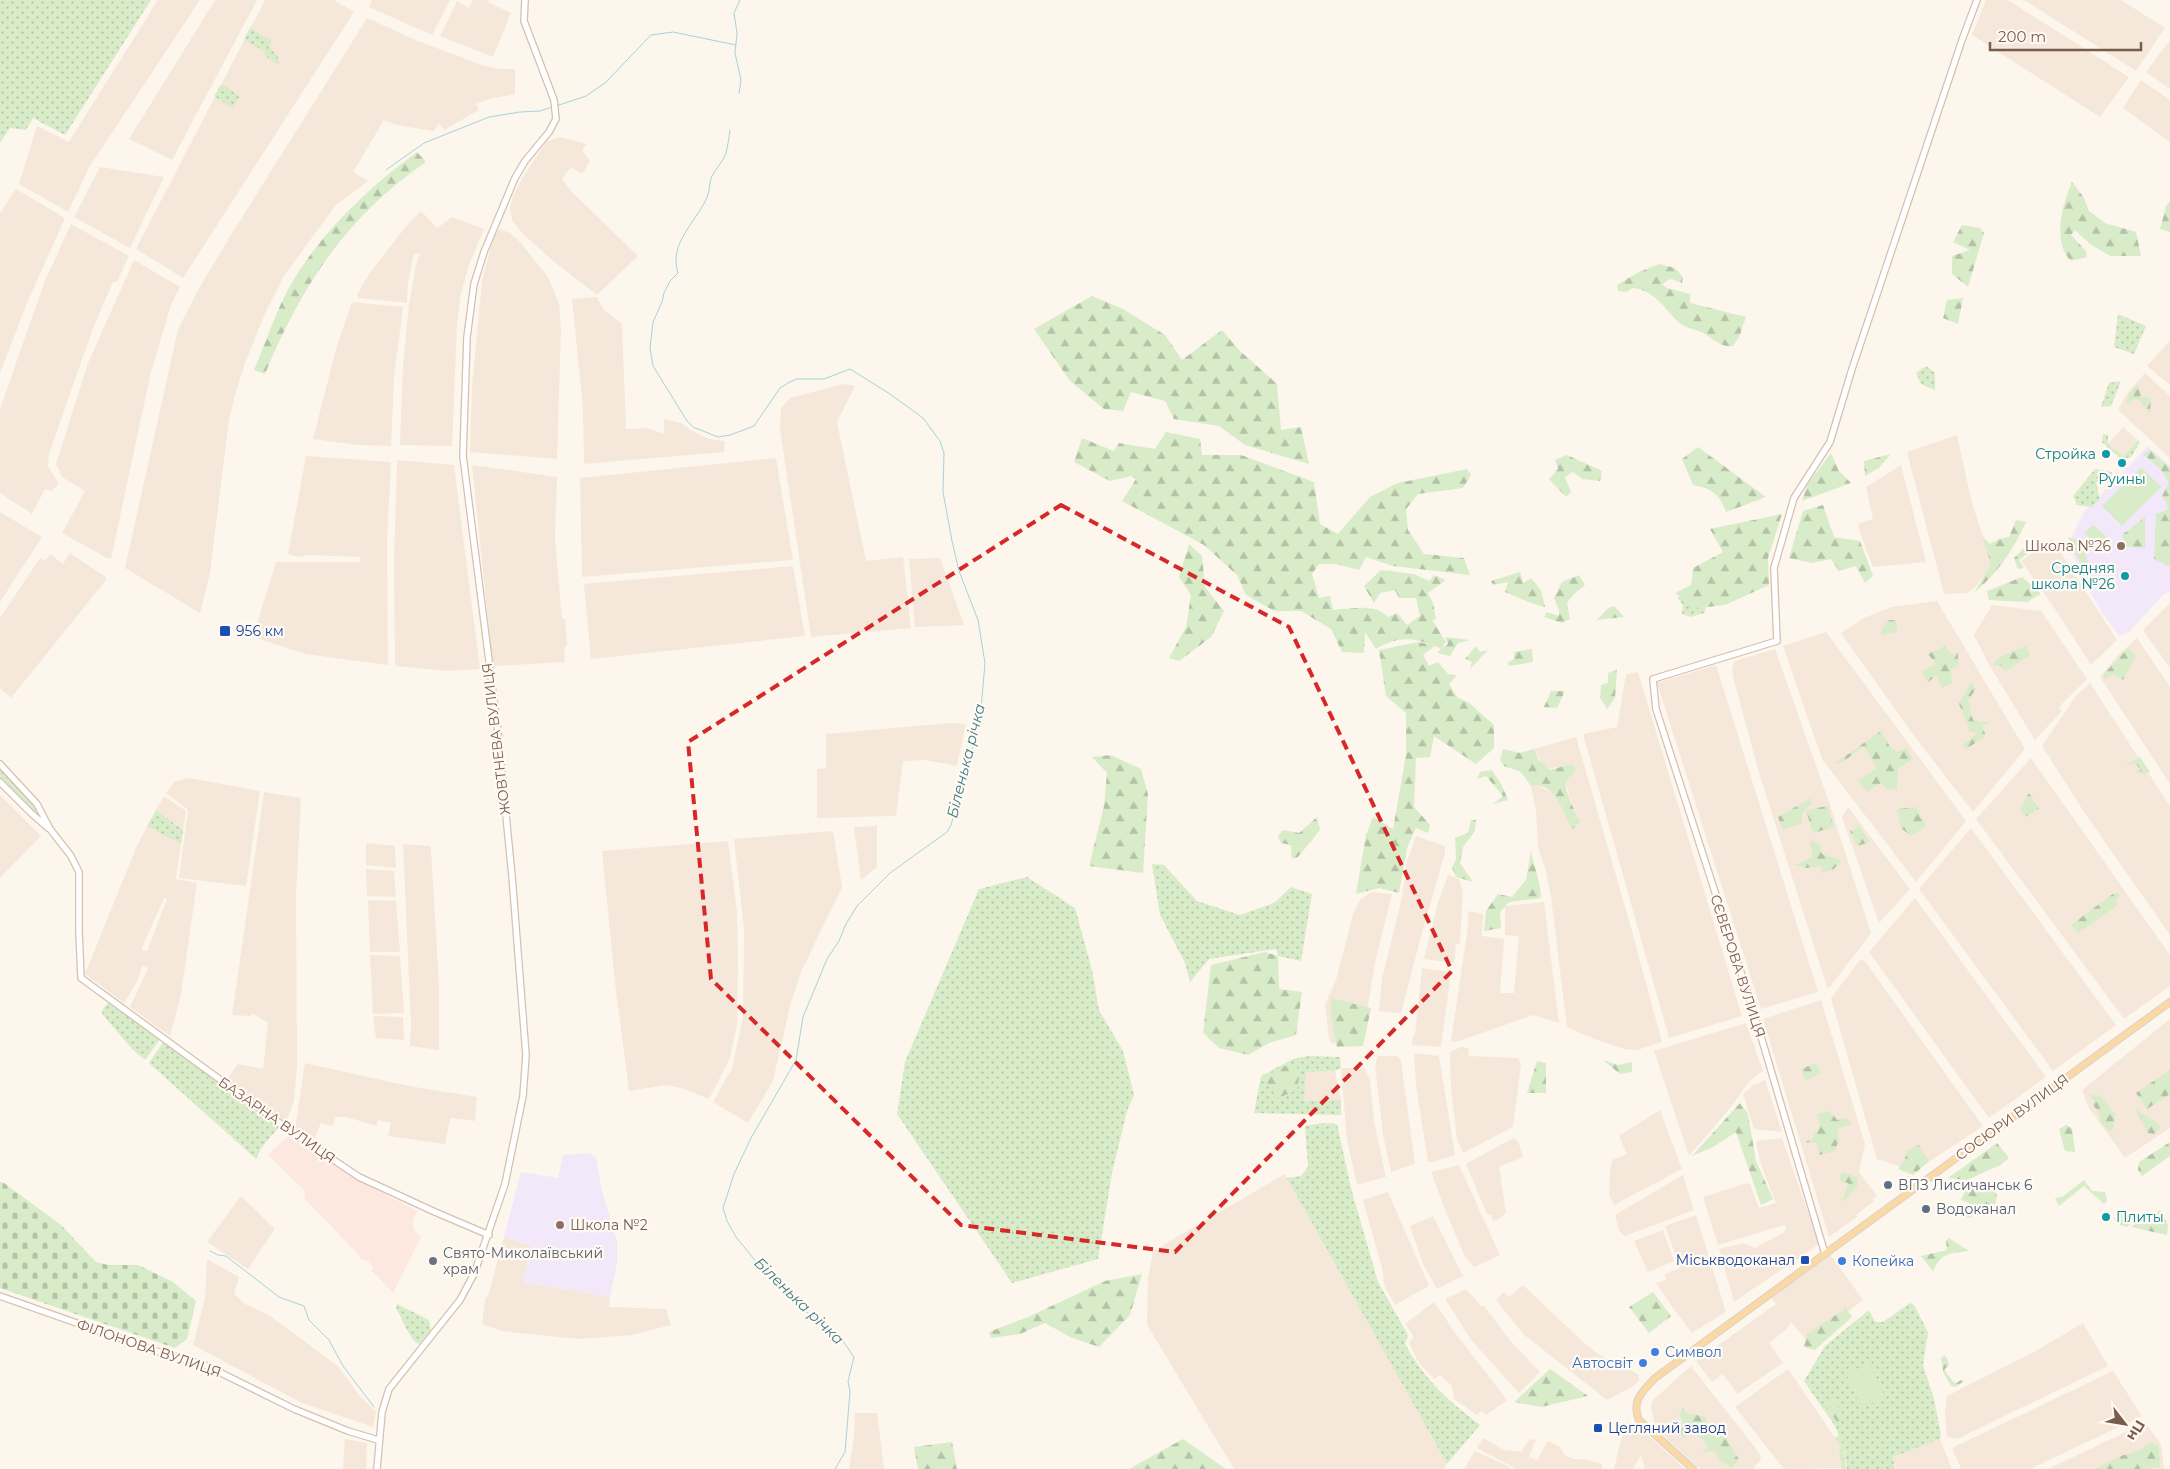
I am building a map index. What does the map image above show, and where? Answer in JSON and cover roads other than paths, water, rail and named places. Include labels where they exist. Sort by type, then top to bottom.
[{"type":"main road","name":"ЖОВТНЕВА ВУЛИЦЯ","points":[[377,1469],[378,1440],[383,1405],[389,1390],[464,1294],[474,1274],[505,1184],[523,1096],[526,1055],[519,946],[503,782],[463,456],[468,337],[474,284],[484,252],[515,178],[556,119],[554,103],[524,21],[525,0]]},
{"type":"main road","name":"СЄВЕРОВА ВУЛИЦЯ","points":[[1825,1254],[1755,1016],[1656,709],[1654,679],[1777,641],[1774,568],[1794,498],[1830,442],[1852,368],[1977,0]]},
{"type":"main road","points":[[0,764],[37,804],[50,829]]},
{"type":"main road","points":[[0,782],[50,829]]},
{"type":"main road","name":"БАЗАРНА ВУЛИЦЯ","points":[[50,829],[71,856],[80,872],[79,932],[81,978],[289,1130],[359,1177],[489,1235]]},
{"type":"main road","name":"СОСЮРИ ВУЛИЦЯ","points":[[1693,1469],[1639,1420],[1636,1404],[1640,1394],[1655,1378],[2170,1002]]},
{"type":"main road","name":"ФІЛОНОВА ВУЛИЦЯ","points":[[0,1296],[156,1351],[205,1365],[294,1409],[348,1431],[378,1440]]},
{"type":"waterway","points":[[739,93],[741,80],[735,53],[737,33],[734,13],[740,0]]},
{"type":"waterway","points":[[556,106],[586,96],[605,83],[651,35],[673,32],[736,45]]},
{"type":"waterway","points":[[386,170],[424,143],[489,117],[540,111],[552,107]]},
{"type":"waterway","name":"Біленька річка","points":[[730,130],[726,153],[712,176],[708,195],[680,242],[676,262],[678,273],[670,281],[653,322],[650,348],[653,366],[687,421],[693,427],[718,437],[730,435],[754,426],[780,388],[788,383],[797,379],[824,379],[850,369],[890,394],[923,418],[940,441],[944,453],[943,492],[952,541],[959,571],[978,620],[985,663],[981,709],[971,754],[951,825],[947,832],[890,873],[857,906],[846,924],[839,941],[827,959],[803,1017],[796,1060],[751,1138],[734,1174],[723,1208],[727,1221],[736,1237],[766,1274],[801,1308],[838,1334],[854,1357],[848,1381],[850,1392],[845,1452],[835,1469]]},
{"type":"waterway","points":[[210,1251],[226,1256],[279,1297],[304,1306],[309,1320],[329,1340],[343,1366],[374,1407]]},
{"type":"place","name":"Стройка","points":[[2106,454]]},
{"type":"place","name":"Руины","points":[[2122,463]]},
{"type":"place","name":"Школа №26","points":[[2121,546]]},
{"type":"place","name":"Средняя школа №26","points":[[2125,576]]},
{"type":"place","name":"956 км","points":[[225,631]]},
{"type":"place","name":"ВПЗ Лисичанськ 6","points":[[1888,1185]]},
{"type":"place","name":"Водоканал","points":[[1926,1209]]},
{"type":"place","name":"Плиты","points":[[2106,1217]]},
{"type":"place","name":"Школа №2","points":[[560,1225]]},
{"type":"place","name":"Міськводоканал","points":[[1805,1260]]},
{"type":"place","name":"Свято-Миколаївський храм","points":[[433,1261]]},
{"type":"place","name":"Копейка","points":[[1842,1261]]},
{"type":"place","name":"Символ","points":[[1655,1352]]},
{"type":"place","name":"Автосвіт","points":[[1643,1363]]},
{"type":"place","name":"Цегляний завод","points":[[1598,1428]]}]
